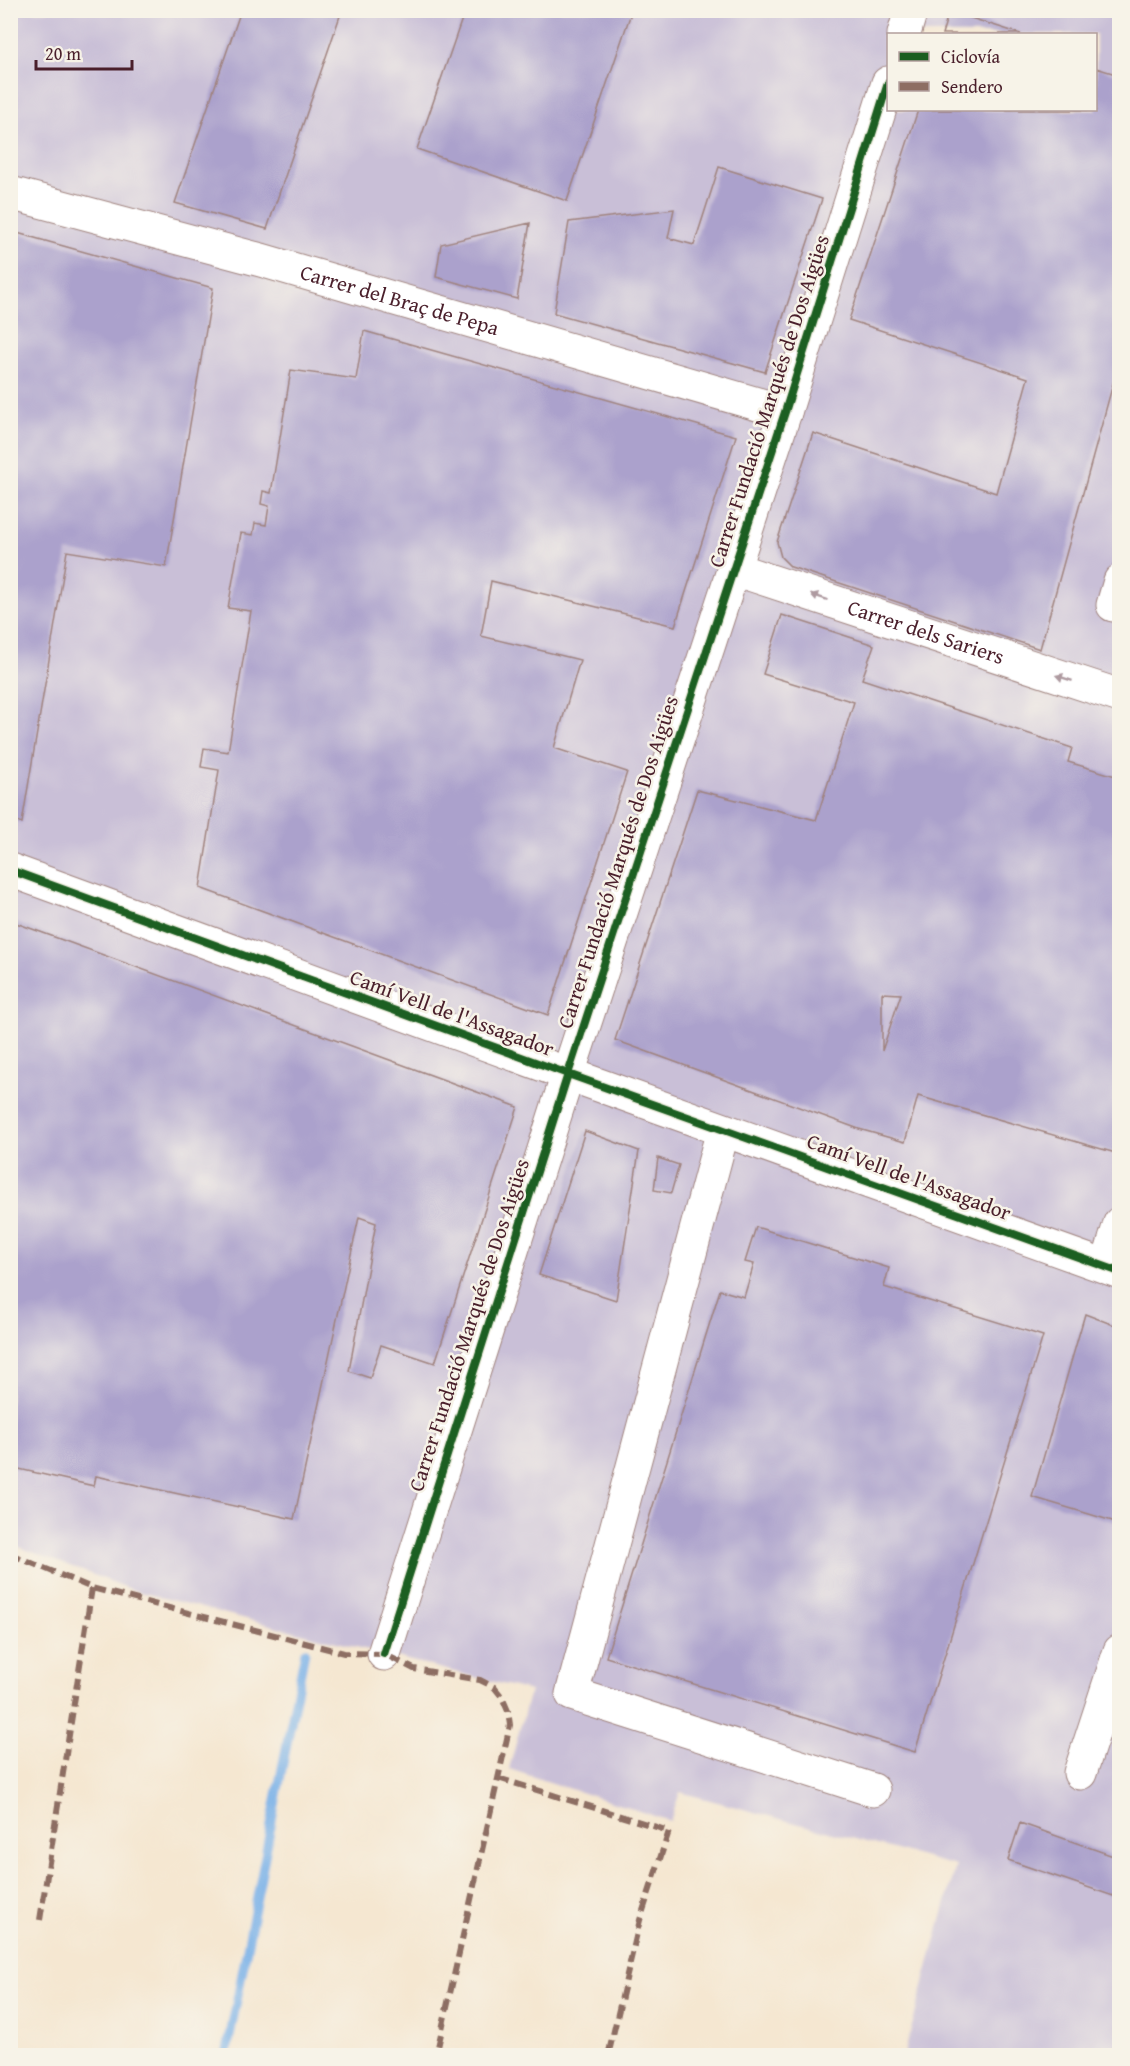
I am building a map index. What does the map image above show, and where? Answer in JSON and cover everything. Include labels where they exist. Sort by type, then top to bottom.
[{"type":"street","points":[[904,33],[911,10]]},
{"type":"street","name":"Carrer Fundació Marqués de Dos Aigües","points":[[384,1654],[568,1074],[785,412],[887,86]]},
{"type":"street","name":"Carrer del Braç de Pepa","points":[[10,193],[261,260],[785,412]]},
{"type":"street","name":"Carrer dels Sariers","points":[[734,569],[1119,696]]},
{"type":"street","name":"Camí Vell de l'Assagador","points":[[10,870],[568,1074],[1113,1269]]},
{"type":"street","points":[[723,1130],[572,1694],[873,1790]]},
{"type":"street","points":[[1113,1269],[1119,1224]]},
{"type":"street","points":[[1080,1773],[1119,1651]]},
{"type":"shaded area","points":[[10,11],[1119,11],[1119,2055],[904,2055],[956,1866],[680,1792],[670,1821],[509,1769],[530,1691],[136,1591],[11,1544]]},
{"type":"building","points":[[241,10],[342,10],[267,229],[175,203]]},
{"type":"building","points":[[465,10],[632,10],[567,201],[417,149]]},
{"type":"building","points":[[949,11],[1018,33],[942,33]]},
{"type":"building","points":[[1097,68],[1119,75],[1119,362],[1040,649],[791,567],[781,557],[777,542],[813,433],[996,493],[1028,378],[849,320],[918,111],[1097,111]]},
{"type":"building","points":[[719,167],[822,199],[765,372],[554,313],[569,222],[674,209],[668,238],[694,245]]},
{"type":"building","points":[[530,223],[517,299],[436,277],[441,244]]},
{"type":"building","points":[[10,231],[213,288],[166,567],[67,551],[22,823],[10,819]]},
{"type":"building","points":[[364,331],[736,436],[675,626],[491,581],[481,636],[580,660],[554,748],[627,772],[548,1015],[200,888],[219,770],[201,767],[204,748],[228,752],[251,611],[228,608],[241,533],[253,535],[255,523],[266,525],[269,506],[261,504],[263,491],[271,493],[291,370],[356,379]]},
{"type":"building","points":[[782,615],[874,645],[862,679],[1072,748],[1068,762],[1119,777],[1119,1154],[918,1096],[905,1142],[859,1129],[615,1040],[697,790],[816,820],[854,702],[763,674]],"holes":[[[882,993],[901,994],[882,1051]]]},
{"type":"building","points":[[16,923],[518,1107],[435,1363],[381,1345],[370,1378],[349,1371],[376,1223],[359,1217],[294,1519],[96,1476],[94,1486],[10,1467],[10,948]]},
{"type":"building","points":[[585,1131],[639,1151],[616,1300],[539,1275]]},
{"type":"building","points":[[658,1158],[679,1165],[671,1193],[654,1190]]},
{"type":"building","points":[[756,1227],[889,1268],[884,1287],[1043,1336],[915,1752],[606,1657],[720,1290],[744,1297],[754,1264],[745,1262]]},
{"type":"building","points":[[1085,1314],[1119,1327],[1119,1523],[1032,1497]]},
{"type":"building","points":[[1020,1823],[1119,1858],[1119,1898],[1008,1860]]},
{"type":"waterway","points":[[226,2056],[305,1651]]},
{"type":"marked path","points":[[10,1554],[92,1588],[344,1653],[384,1654],[414,1669],[480,1680],[494,1687],[502,1697],[508,1711],[510,1725],[436,2056]]},
{"type":"marked path","points":[[40,1920],[92,1588]]},
{"type":"marked path","points":[[498,1778],[669,1831],[640,1920],[608,2056]]},
{"type":"cycle path","points":[[384,1654],[568,1074],[785,412],[887,86]]},
{"type":"cycle path","points":[[10,870],[1120,1272]]}]
